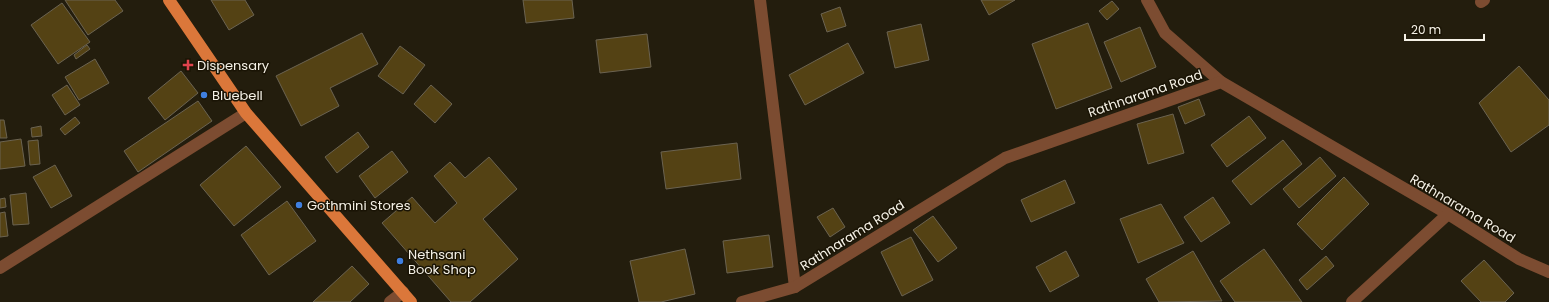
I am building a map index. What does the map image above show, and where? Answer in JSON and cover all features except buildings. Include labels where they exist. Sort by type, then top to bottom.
[{"type":"main road","points":[[169,0],[246,113],[411,302]]},
{"type":"street","points":[[760,0],[795,287]]},
{"type":"street","points":[[1147,0],[1165,33],[1221,82]]},
{"type":"street","name":"Rathnarama Road","points":[[742,302],[795,287],[1005,158],[1221,82],[1448,214],[1519,259],[1549,272]]},
{"type":"street","points":[[0,268],[246,113]]},
{"type":"street","points":[[1352,302],[1448,214]]},
{"type":"street","points":[[390,302],[403,292]]},
{"type":"place","name":"Dispensary","points":[[188,65]]},
{"type":"place","name":"Bluebell","points":[[204,95]]},
{"type":"place","name":"Gothmini Stores","points":[[299,205]]},
{"type":"place","name":"Nethsani Book Shop","points":[[400,261]]}]
